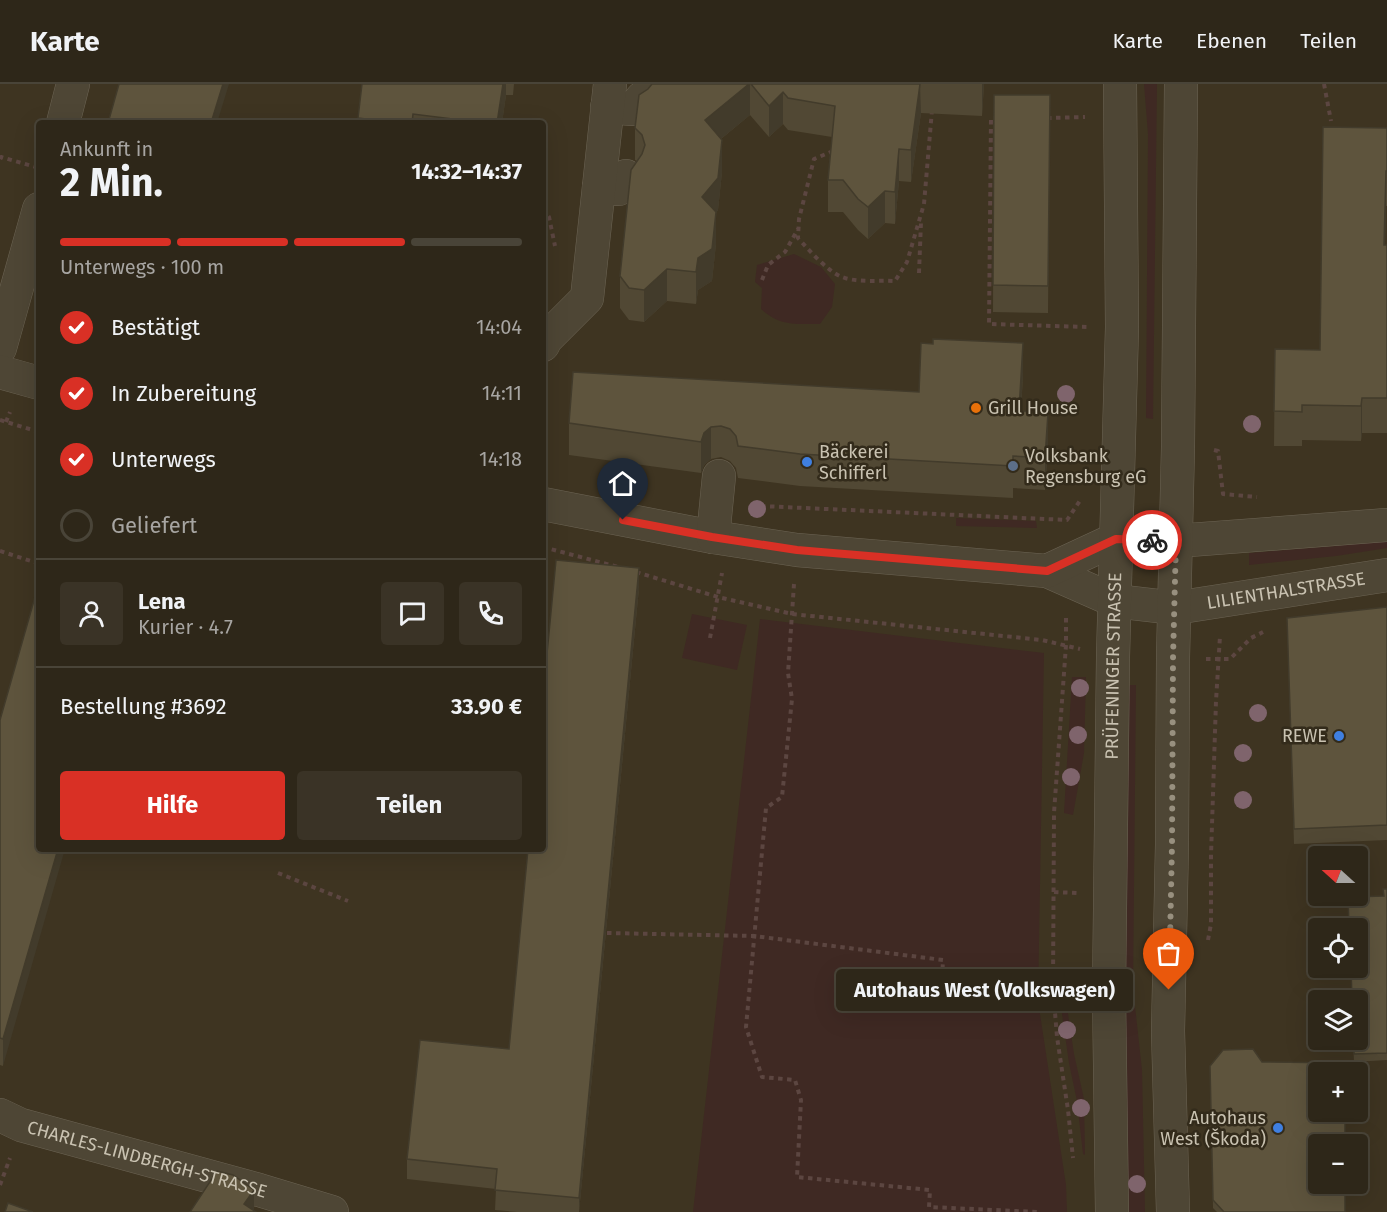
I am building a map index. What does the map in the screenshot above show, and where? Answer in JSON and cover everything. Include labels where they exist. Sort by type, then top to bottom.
[{"type":"street","points":[[64,120],[73,84]]},
{"type":"street","name":"PRÜFENINGER STRASSE","points":[[1112,1212],[1109,993],[1113,657],[1122,327],[1120,84]]},
{"type":"street","points":[[1173,1212],[1168,1031],[1178,447],[1181,84]]},
{"type":"street","points":[[608,95],[633,109],[642,98]]},
{"type":"street","points":[[546,339],[587,298],[602,264],[613,181],[608,95]]},
{"type":"street","points":[[0,348],[36,220]]},
{"type":"street","points":[[0,372],[36,382]]},
{"type":"street","points":[[718,490],[720,538]]},
{"type":"street","name":"LILIENTHALSTRASSE","points":[[546,505],[720,538],[797,550],[1047,571],[1115,601],[1175,608],[1387,575]]},
{"type":"street","name":"LILIENTHALSTRASSE","points":[[1047,571],[1116,539],[1176,541],[1387,525]]},
{"type":"street","name":"CHARLES-LINDBERGH-STRASSE","points":[[0,1115],[21,1125],[332,1212]]},
{"type":"path","points":[[1324,84],[1331,122]]},
{"type":"path","points":[[839,148],[814,159],[799,219],[798,238],[840,276],[859,280],[895,281],[907,262],[924,204],[933,108]]},
{"type":"path","points":[[1038,118],[1122,116]]},
{"type":"path","points":[[1003,118],[991,118],[989,324],[1122,327]]},
{"type":"path","points":[[0,158],[36,167]]},
{"type":"path","points":[[546,213],[549,217],[556,250]]},
{"type":"path","points":[[919,273],[920,215]]},
{"type":"path","points":[[762,280],[768,266],[785,252],[798,229]]},
{"type":"path","points":[[0,420],[36,431]]},
{"type":"path","points":[[1178,447],[1218,451],[1223,494],[1263,497]]},
{"type":"path","points":[[718,490],[1067,520],[1087,491]]},
{"type":"path","points":[[711,638],[718,597],[720,538]]},
{"type":"path","points":[[546,547],[621,567]]},
{"type":"path","points":[[797,550],[788,673],[792,699],[782,797],[766,808],[746,1027],[762,1077],[795,1080],[801,1100],[797,1177],[930,1190],[929,1207],[1037,1212]]},
{"type":"path","points":[[0,551],[36,562]]},
{"type":"path","points":[[632,571],[718,597],[792,614],[1042,640],[1113,657]]},
{"type":"path","points":[[1173,658],[1230,659],[1251,638],[1269,629]]},
{"type":"path","points":[[1066,645],[1054,813],[1053,988],[1074,1167]]},
{"type":"path","points":[[278,873],[348,901]]},
{"type":"path","points":[[1054,892],[1085,893]]},
{"type":"path","points":[[606,933],[754,936],[943,960],[942,979],[1053,988]]},
{"type":"shaded area","points":[[1144,84],[1157,84],[1153,419],[1146,418],[1148,134]]},
{"type":"shaded area","points":[[794,254],[821,267],[835,284],[832,307],[820,324],[795,324],[781,321],[761,309],[762,288],[755,282],[757,265]]},
{"type":"shaded area","points":[[956,518],[1036,521],[1037,528],[956,526]]},
{"type":"shaded area","points":[[1387,540],[1387,548],[1249,565],[1249,553]]},
{"type":"shaded area","points":[[692,614],[747,625],[737,670],[682,658]]},
{"type":"shaded area","points":[[760,619],[1044,653],[1038,1001],[1066,1185],[1067,1212],[693,1212]]},
{"type":"shaded area","points":[[1072,677],[1086,677],[1084,753],[1073,815],[1064,813]]},
{"type":"shaded area","points":[[1128,685],[1136,685],[1133,988],[1142,1070],[1145,1212],[1129,1212],[1125,1099]]},
{"type":"shaded area","points":[[1061,1007],[1067,1007],[1084,1099],[1085,1155],[1083,1154],[1077,1101]]},
{"type":"building","points":[[119,84],[223,84],[212,120],[109,120]]},
{"type":"building","points":[[362,84],[503,84],[497,120],[461,120],[413,114],[412,120],[358,118]]},
{"type":"building","points":[[652,84],[749,84],[705,120],[722,140],[718,178],[702,197],[716,212],[712,249],[698,258],[696,272],[667,269],[644,290],[629,288],[620,276],[631,170],[645,145],[642,135],[635,128],[639,95]]},
{"type":"building","points":[[751,84],[920,84],[911,150],[899,149],[895,192],[885,191],[868,207],[858,199],[843,180],[828,180],[835,106],[788,98],[783,92],[769,106]]},
{"type":"building","points":[[994,95],[1050,95],[1048,286],[993,285]]},
{"type":"building","points":[[1323,127],[1387,128],[1384,245],[1387,245],[1387,398],[1362,398],[1361,406],[1302,405],[1302,412],[1274,411],[1275,349],[1320,350]]},
{"type":"building","points":[[933,339],[1023,343],[1019,411],[1048,413],[1045,458],[1013,456],[1013,466],[800,454],[738,446],[736,436],[730,429],[721,426],[711,427],[704,433],[701,442],[569,423],[573,372],[919,392],[921,343],[933,344]]},
{"type":"building","points":[[556,560],[639,568],[579,1198],[495,1190],[497,1169],[407,1159],[420,1040],[509,1049],[528,852],[546,852],[546,664]]},
{"type":"building","points":[[36,594],[36,852],[57,852],[3,1039],[0,1038],[0,720]]},
{"type":"building","name":"REWE","points":[[1387,607],[1387,825],[1294,829],[1287,618]]},
{"type":"building","points":[[1383,889],[1387,889],[1387,1053],[1354,1054],[1354,1050],[1368,1050],[1368,990],[1352,990],[1351,978],[1368,978],[1368,918],[1349,918],[1348,906],[1368,906],[1368,896],[1384,896]]},
{"type":"building","name":"Autohaus West (Škoda)","points":[[1253,1049],[1262,1062],[1308,1063],[1308,1122],[1345,1122],[1345,1134],[1308,1134],[1308,1194],[1345,1194],[1345,1212],[1224,1212],[1213,1200],[1210,1066],[1223,1050]]},
{"type":"building","points":[[217,1171],[233,1175],[254,1190],[244,1204],[256,1212],[190,1212]]},
{"type":"building","points":[[8,1203],[33,1212],[5,1212]]},
{"type":"way so far","points":[[1152,540],[1176,541],[1169,990]]},
{"type":"place","name":"Grill House","points":[[976,408]]},
{"type":"place","name":"Bäckerei Schifferl","points":[[807,462]]},
{"type":"place","name":"Volksbank Regensburg eG","points":[[1013,466]]},
{"type":"place","name":"REWE","points":[[1339,736]]},
{"type":"place","name":"Autohaus West (Volkswagen)","points":[[1169,990]]},
{"type":"place","name":"Autohaus West (Škoda)","points":[[1278,1128]]},
{"type":"route","points":[[623,520],[797,550],[1047,571],[1116,539],[1152,540]]}]
